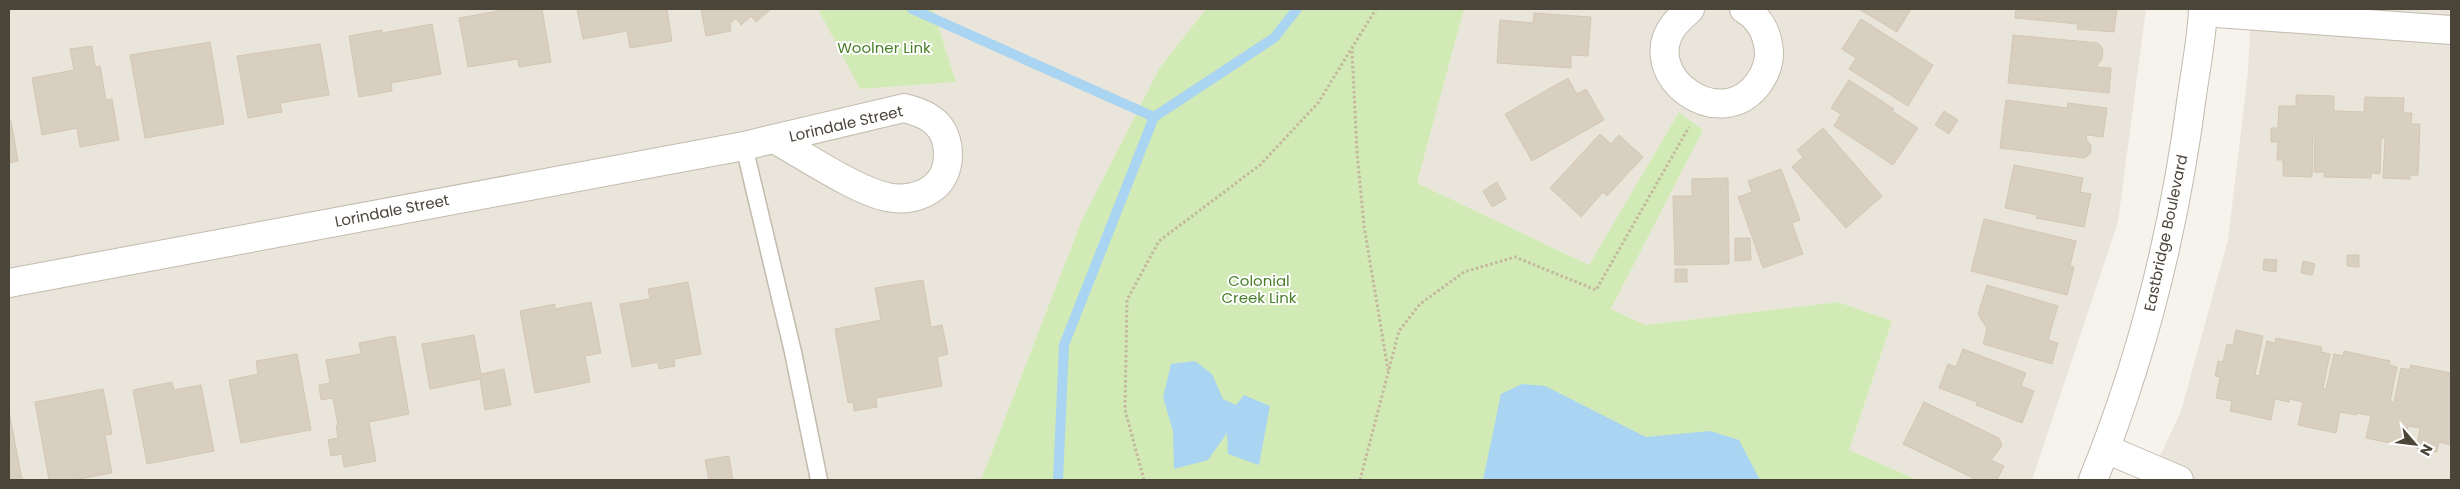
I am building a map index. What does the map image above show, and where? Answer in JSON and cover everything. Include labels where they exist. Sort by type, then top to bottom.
[{"type":"street","points":[[1690,9],[1673,26],[1667,43],[1666,58],[1676,83],[1688,95],[1704,102],[1730,103],[1746,96],[1756,88],[1766,73],[1769,60],[1768,42],[1762,26],[1753,14],[1744,9]]},
{"type":"street","points":[[2203,10],[2451,30]]},
{"type":"street","name":"Eastbridge Boulevard","points":[[2093,480],[2106,449],[2156,292],[2179,186],[2203,10]]},
{"type":"street","name":"Lorindale Street","points":[[9,283],[776,140],[904,108],[921,113],[935,122],[946,135],[948,154],[944,171],[936,186],[922,194],[904,198],[887,197],[863,188],[776,140]]},
{"type":"street","points":[[2106,449],[2179,480]]},
{"type":"lane","points":[[744,146],[793,352],[819,480]]},
{"type":"path","points":[[1144,480],[1125,410],[1127,300],[1159,241],[1260,165],[1318,103],[1376,9]]},
{"type":"path","points":[[1352,50],[1357,152],[1364,226],[1388,370]]},
{"type":"path","points":[[1360,480],[1399,332],[1420,304],[1464,272],[1515,257],[1596,290],[1704,102]]},
{"type":"shaded area","points":[[9,9],[818,9],[861,89],[956,82],[933,9],[1206,9],[1160,67],[1081,222],[981,480],[9,480]]},
{"type":"shaded area","points":[[1464,9],[2146,9],[2118,222],[2032,480],[1918,480],[1849,450],[1892,321],[1838,302],[1645,325],[1611,309],[1703,130],[1679,112],[1589,265],[1417,183]]},
{"type":"shaded area","points":[[2251,9],[2451,9],[2451,480],[2149,480],[2181,411],[2228,240],[2248,72]]},
{"type":"green space","name":"Woolner Link","points":[[818,9],[933,9],[956,82],[860,89]]},
{"type":"green space","name":"Colonial Creek Link","points":[[1206,9],[1464,9],[1417,183],[1589,265],[1679,112],[1703,130],[1611,309],[1645,325],[1838,302],[1892,321],[1849,450],[1918,480],[981,480],[1081,222],[1160,67]]},
{"type":"water","points":[[1195,361],[1212,374],[1223,399],[1236,405],[1244,395],[1270,406],[1259,465],[1228,454],[1227,433],[1208,460],[1174,469],[1173,431],[1163,397],[1171,364]]},
{"type":"water","points":[[1522,384],[1545,386],[1646,437],[1710,431],[1739,440],[1760,480],[1483,480],[1501,394]]},
{"type":"building","points":[[509,9],[542,9],[551,62],[519,67],[518,59],[468,67],[459,18]]},
{"type":"building","points":[[577,9],[667,9],[672,41],[630,48],[627,31],[583,39]]},
{"type":"building","points":[[701,9],[771,9],[756,22],[751,16],[741,25],[736,18],[730,23],[731,31],[706,36]]},
{"type":"building","points":[[1859,9],[1911,9],[1897,32]]},
{"type":"building","points":[[2016,9],[2117,9],[2114,32],[2077,29],[2078,24],[2015,18]]},
{"type":"building","points":[[1534,13],[1591,17],[1588,56],[1571,55],[1571,68],[1497,63],[1500,20],[1533,23]]},
{"type":"building","points":[[1861,19],[1933,65],[1908,106],[1849,69],[1856,58],[1842,49]]},
{"type":"building","points":[[432,24],[441,74],[391,83],[392,91],[359,97],[349,36],[382,30],[382,33]]},
{"type":"building","points":[[2013,35],[2098,43],[2103,49],[2102,59],[2096,67],[2111,68],[2109,93],[2008,83]]},
{"type":"building","points":[[210,42],[224,124],[145,138],[130,55]]},
{"type":"building","points":[[320,44],[329,95],[280,103],[282,112],[248,118],[237,56]]},
{"type":"building","points":[[92,46],[95,67],[100,66],[106,100],[112,99],[119,140],[80,147],[77,128],[42,135],[32,78],[74,70],[70,49]]},
{"type":"building","points":[[1568,78],[1577,94],[1586,89],[1604,120],[1532,161],[1505,114]]},
{"type":"building","points":[[1849,80],[1894,109],[1892,111],[1918,128],[1893,165],[1834,126],[1841,114],[1831,108]]},
{"type":"building","points":[[2296,95],[2334,96],[2334,111],[2364,112],[2365,97],[2404,98],[2403,113],[2412,113],[2411,124],[2420,124],[2418,175],[2410,175],[2410,179],[2383,178],[2385,138],[2381,138],[2380,174],[2371,173],[2371,178],[2324,177],[2324,172],[2314,172],[2315,136],[2313,136],[2312,177],[2283,176],[2283,160],[2277,160],[2278,142],[2271,142],[2271,128],[2278,128],[2279,106],[2296,106]]},
{"type":"building","points":[[2006,100],[2067,108],[2068,103],[2107,108],[2103,137],[2087,135],[2086,139],[2091,145],[2090,154],[2084,158],[2000,148]]},
{"type":"building","points":[[1944,111],[1958,120],[1949,134],[1935,125]]},
{"type":"building","points":[[9,121],[11,121],[18,161],[9,163]]},
{"type":"building","points":[[1823,128],[1882,196],[1846,228],[1792,167],[1803,157],[1797,150]]},
{"type":"building","points":[[1600,134],[1611,144],[1619,135],[1643,157],[1607,196],[1603,192],[1581,217],[1550,188]]},
{"type":"building","points":[[2014,165],[2083,178],[2080,192],[2091,194],[2084,227],[2036,218],[2037,215],[2005,208]]},
{"type":"building","points":[[1781,169],[1800,220],[1792,223],[1803,254],[1763,268],[1738,197],[1752,192],[1748,181]]},
{"type":"building","points":[[1728,178],[1729,264],[1675,265],[1673,196],[1692,196],[1692,179]]},
{"type":"building","points":[[1497,182],[1506,199],[1492,207],[1483,191]]},
{"type":"building","points":[[1984,219],[2076,241],[2070,266],[2074,267],[2067,295],[1971,271]]},
{"type":"building","points":[[1735,238],[1750,238],[1751,260],[1735,261]]},
{"type":"building","points":[[2347,255],[2359,255],[2359,267],[2347,266]]},
{"type":"building","points":[[2264,259],[2277,260],[2276,272],[2263,270]]},
{"type":"building","points":[[2303,261],[2315,264],[2312,275],[2301,273]]},
{"type":"building","points":[[1675,269],[1687,269],[1687,282],[1675,282]]},
{"type":"building","points":[[923,280],[931,327],[942,325],[948,354],[937,357],[942,386],[876,398],[877,407],[854,411],[853,402],[848,403],[835,329],[881,320],[875,288]]},
{"type":"building","points":[[688,282],[701,354],[674,359],[675,366],[659,369],[658,362],[632,367],[620,304],[650,299],[648,289]]},
{"type":"building","points":[[1987,285],[2058,306],[2048,340],[2058,343],[2052,364],[1983,344],[1987,329],[1978,314]]},
{"type":"building","points":[[591,302],[601,353],[585,356],[590,382],[535,393],[520,311],[555,304],[555,309]]},
{"type":"building","points":[[2236,330],[2263,336],[2255,375],[2259,376],[2267,341],[2275,343],[2276,338],[2322,347],[2321,352],[2330,354],[2323,388],[2326,389],[2334,354],[2343,356],[2344,351],[2390,361],[2389,365],[2397,367],[2390,402],[2394,402],[2401,368],[2410,370],[2411,365],[2451,373],[2451,445],[2439,442],[2437,452],[2416,448],[2420,428],[2408,426],[2404,446],[2366,438],[2371,416],[2357,413],[2356,415],[2340,412],[2336,433],[2298,425],[2303,402],[2289,399],[2289,402],[2275,399],[2271,420],[2230,411],[2232,401],[2216,398],[2220,377],[2215,376],[2218,361],[2223,362],[2227,344],[2233,345]]},
{"type":"building","points":[[474,335],[481,374],[504,369],[511,405],[485,410],[480,379],[430,389],[422,344]]},
{"type":"building","points":[[395,336],[409,414],[369,422],[376,461],[344,467],[342,454],[331,456],[328,440],[338,438],[336,426],[338,425],[333,398],[321,400],[319,385],[330,383],[326,360],[361,354],[359,343]]},
{"type":"building","points":[[1963,349],[2026,373],[2021,386],[2034,391],[2022,423],[1976,405],[1977,402],[1939,388],[1948,364],[1956,367]]},
{"type":"building","points":[[297,354],[311,430],[241,443],[229,380],[258,374],[256,361]]},
{"type":"building","points":[[172,382],[174,390],[201,385],[214,451],[147,464],[133,390]]},
{"type":"building","points":[[103,389],[112,434],[105,435],[112,473],[73,480],[49,480],[35,402]]},
{"type":"building","points":[[1924,402],[1999,438],[2002,446],[1991,460],[2004,466],[1997,480],[1977,480],[1903,444]]},
{"type":"building","points":[[9,411],[22,480],[9,480]]},
{"type":"building","points":[[729,456],[733,480],[709,480],[705,460]]},
{"type":"waterway","points":[[912,9],[1154,117]]},
{"type":"waterway","points":[[1058,480],[1064,345],[1154,117],[1274,38],[1297,9]]}]
